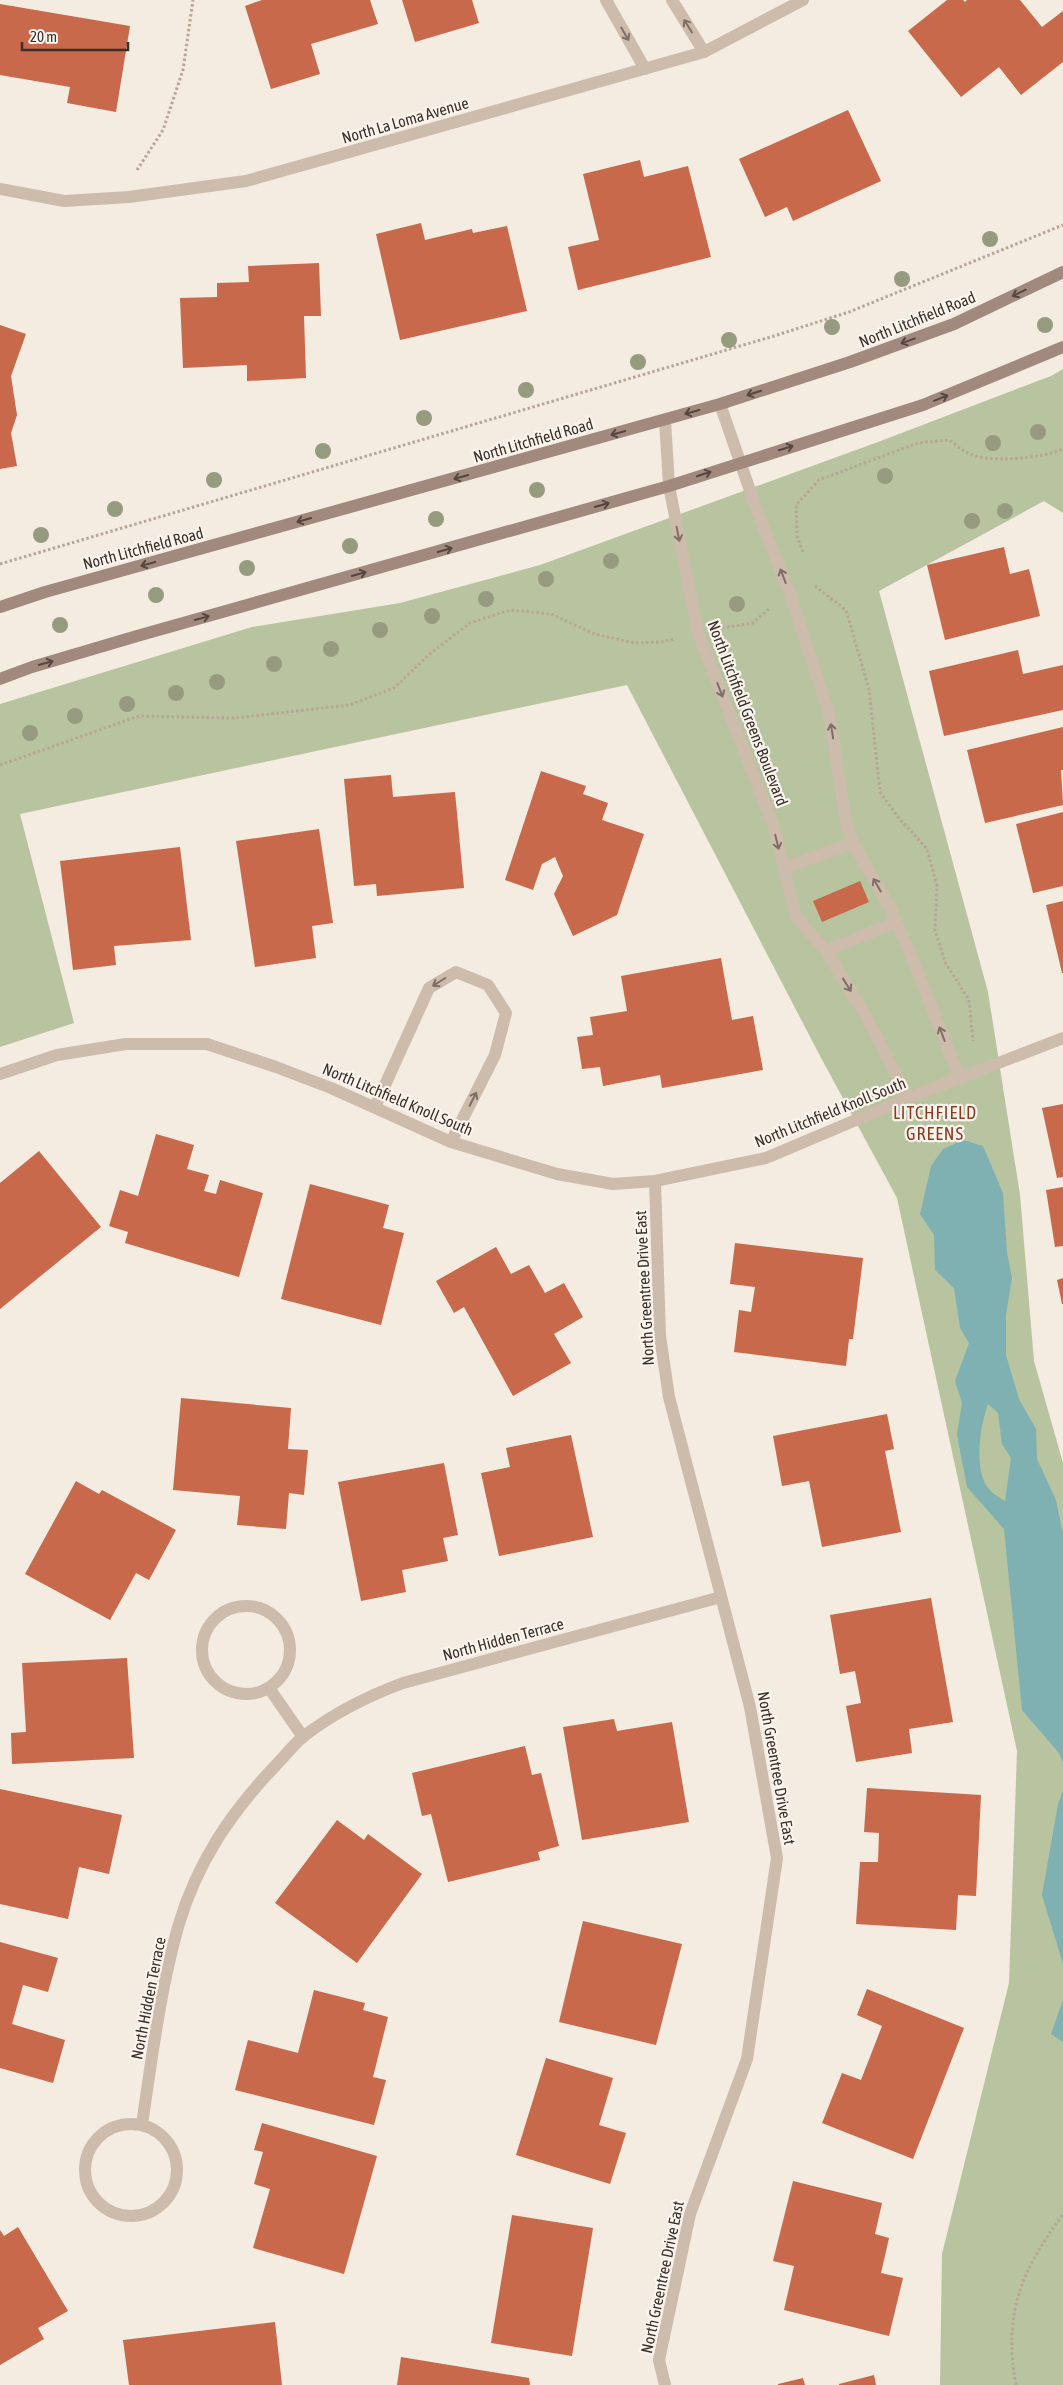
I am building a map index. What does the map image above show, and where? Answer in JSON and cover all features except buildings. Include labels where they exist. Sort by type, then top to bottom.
[{"type":"main road","name":"North Litchfield Road","points":[[0,607],[45,592],[720,404],[850,362],[954,324],[1063,272]]},
{"type":"main road","points":[[0,679],[32,667],[128,639],[669,486],[923,405],[1063,347]]},
{"type":"street","points":[[606,0],[645,69]]},
{"type":"street","points":[[672,0],[704,52]]},
{"type":"street","name":"North La Loma Avenue","points":[[0,189],[64,201],[129,197],[246,181],[704,52],[803,0]]},
{"type":"street","points":[[720,404],[791,598],[829,713],[846,821],[852,843],[896,922],[960,1079]]},
{"type":"street","name":"North Litchfield Greens Boulevard","points":[[664,420],[669,486],[698,633],[774,827],[796,917],[826,951],[865,1014],[908,1098]]},
{"type":"street","points":[[784,868],[852,843]]},
{"type":"street","points":[[826,951],[896,922]]},
{"type":"street","points":[[376,1108],[429,988],[456,972],[488,985],[506,1013],[495,1056],[451,1142]]},
{"type":"street","name":"North Litchfield Knoll South","points":[[0,1074],[57,1055],[126,1044],[207,1044],[276,1066],[451,1142],[557,1174],[613,1184],[655,1181],[766,1158],[908,1098],[1063,1038]]},
{"type":"street","name":"North Greentree Drive East","points":[[655,1181],[660,1336],[669,1397],[750,1707],[776,1858],[747,2059],[690,2214],[659,2360],[665,2385]]},
{"type":"street","name":"North Hidden Terrace","points":[[142,2124],[160,1999],[179,1924],[197,1879],[219,1834],[247,1794],[303,1737],[363,1698],[403,1683],[721,1597]]},
{"type":"street","points":[[244,1605],[258,1607],[272,1613],[283,1623],[289,1637],[291,1651],[288,1666],[281,1678],[269,1688],[256,1693],[241,1694],[221,1685],[206,1669],[202,1655],[202,1640],[208,1627],[217,1616],[230,1608],[244,1605]]},
{"type":"street","points":[[269,1688],[303,1737]]},
{"type":"street","points":[[126,2123],[142,2124],[156,2130],[168,2140],[175,2154],[178,2168],[176,2183],[169,2197],[152,2211],[130,2216],[115,2214],[102,2206],[91,2194],[85,2180],[84,2164],[89,2149],[98,2136],[111,2127],[126,2123]]},
{"type":"path","points":[[129,197],[140,164],[163,130],[183,70],[193,0]]},
{"type":"path","points":[[0,564],[830,318],[1063,225]]},
{"type":"path","points":[[806,561],[797,536],[796,504],[820,480],[926,442],[949,440],[969,454],[998,458],[1031,457],[1063,449]]},
{"type":"path","points":[[812,578],[815,586],[846,610],[856,638],[869,689],[880,792],[898,817],[927,849],[937,886],[935,930],[945,962],[969,1000],[974,1033],[973,1074]]},
{"type":"path","points":[[0,765],[139,716],[235,718],[349,705],[394,688],[431,653],[470,622],[510,610],[551,614],[595,634],[634,643],[661,642],[754,622],[768,609],[815,586]]},
{"type":"path","points":[[1016,2385],[1010,2333],[1018,2295],[1038,2251],[1063,2214]]},
{"type":"green space","points":[[1063,369],[1063,513],[1044,501],[879,591],[988,992],[1020,1195],[1034,1361],[1063,1463],[1063,2385],[940,2385],[942,2254],[1009,1983],[1017,1751],[897,1198],[819,1054],[627,685],[20,814],[74,1023],[0,1047],[0,704],[252,627],[400,603],[540,565],[878,442],[1051,376]]},
{"type":"water","points":[[963,1140],[983,1146],[1003,1193],[1007,1253],[1012,1278],[1006,1315],[1006,1355],[1019,1399],[1036,1429],[1037,1459],[1056,1500],[1063,1534],[1063,1763],[1059,1753],[1022,1710],[1004,1529],[967,1487],[957,1435],[962,1403],[955,1381],[969,1343],[960,1328],[954,1288],[935,1270],[934,1235],[920,1214],[931,1166],[943,1149]],"holes":[[[988,1404],[998,1413],[1002,1444],[1011,1458],[1005,1501],[991,1491],[984,1481],[979,1448]]]},
{"type":"water","points":[[1063,1791],[1063,1964],[1042,1895],[1058,1804]]},
{"type":"water","points":[[1063,2000],[1063,2042],[1051,2034]]},
{"type":"district","name":"LITCHFIELD GREENS","points":[[935,1122]]}]
